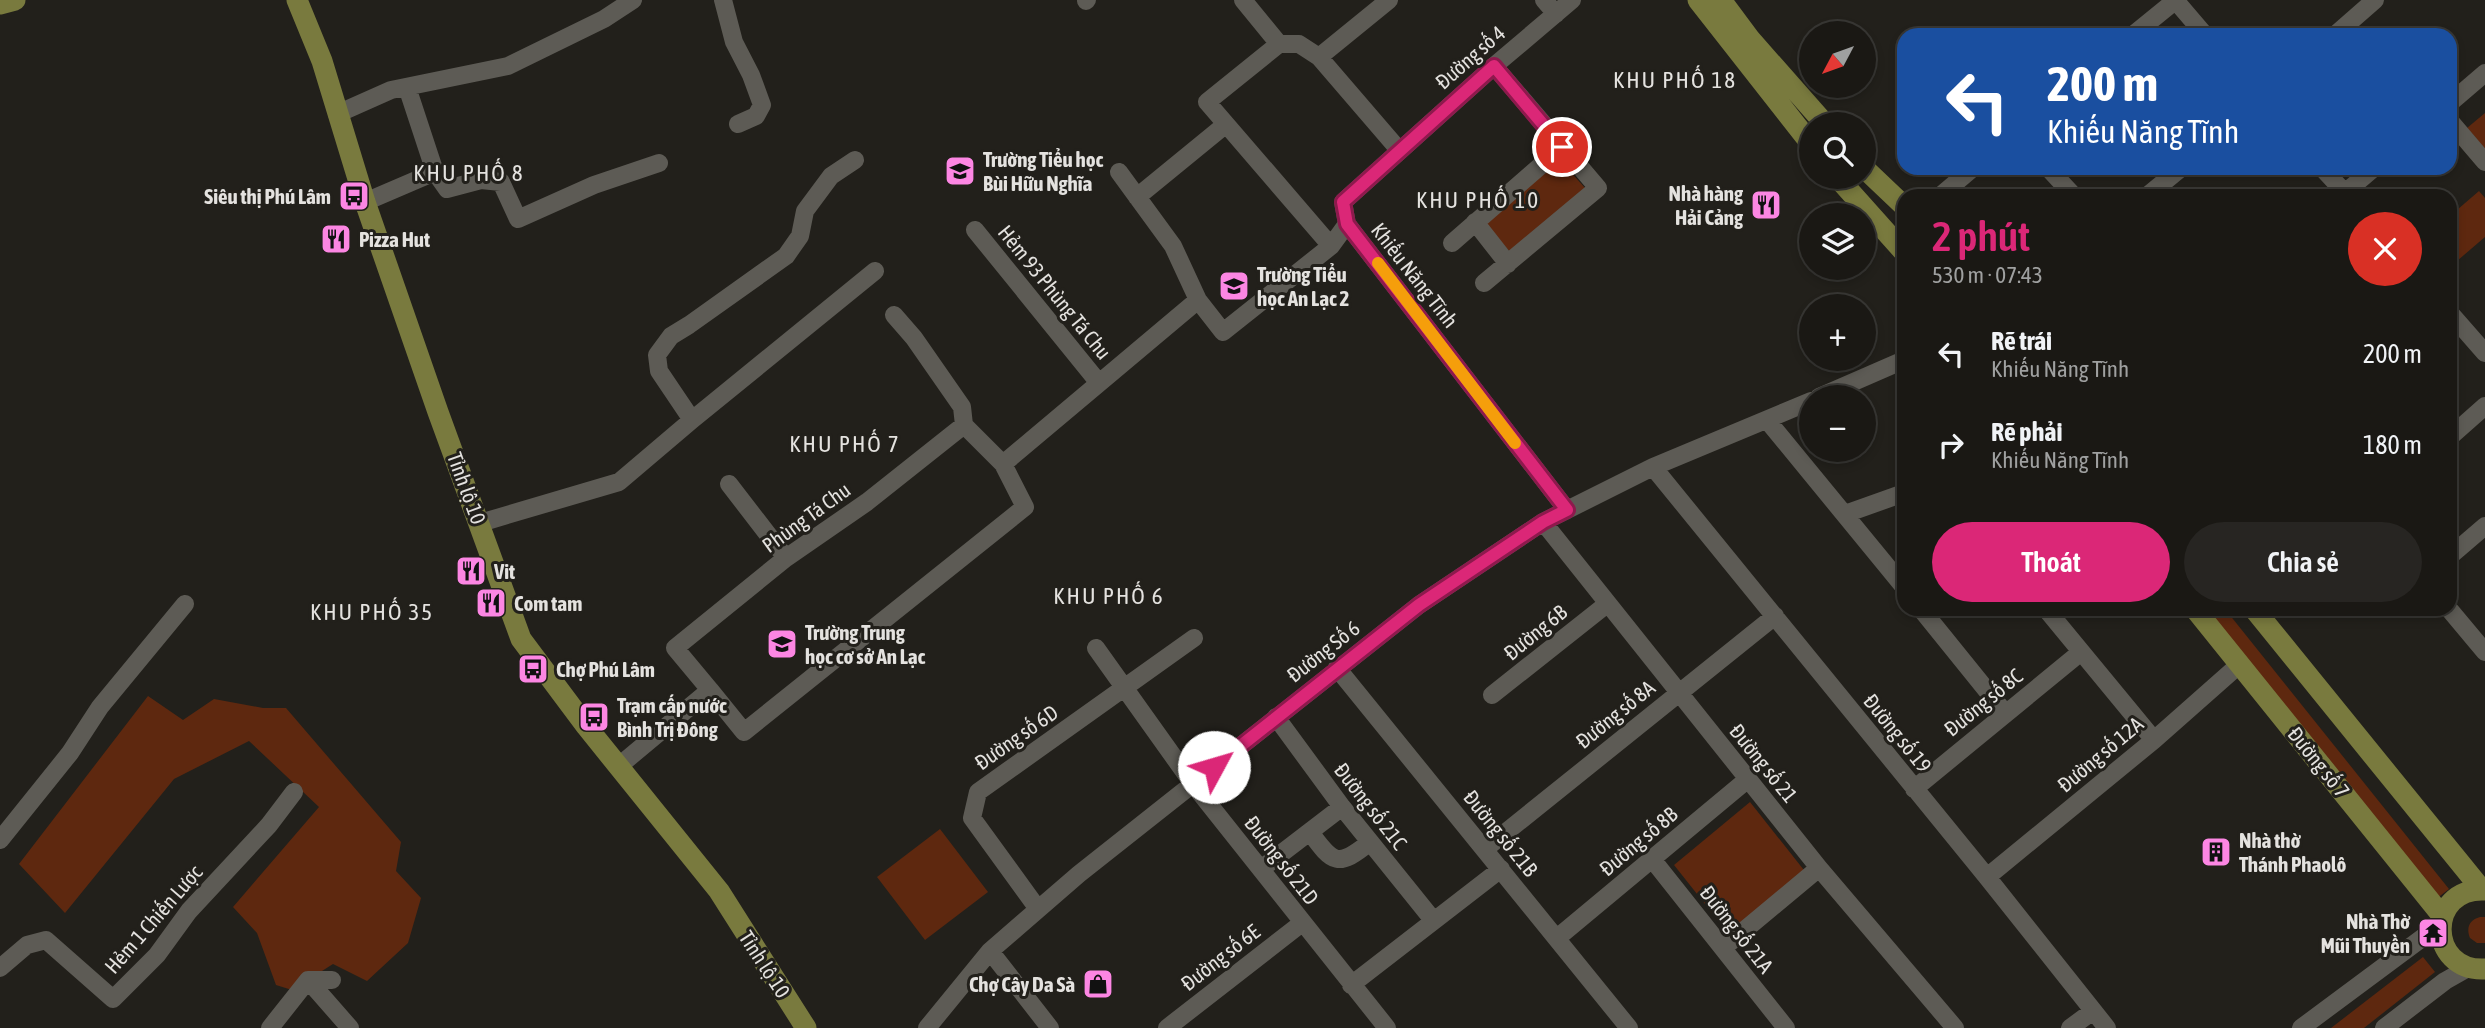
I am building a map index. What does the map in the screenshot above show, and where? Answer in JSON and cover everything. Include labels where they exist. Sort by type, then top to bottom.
[{"type":"main road","points":[[0,4],[15,0]]},
{"type":"main road","name":"Tỉnh lộ 10","points":[[297,0],[322,61],[365,202],[521,639],[586,726],[719,891],[806,1028]]},
{"type":"main road","points":[[1699,0],[1799,129]]},
{"type":"main road","points":[[1721,0],[1750,39],[1814,112]]},
{"type":"main road","points":[[1876,179],[1897,199]]},
{"type":"main road","points":[[1848,189],[1897,244]]},
{"type":"main road","name":"Đường số 7","points":[[2201,616],[2442,921],[2442,938],[2447,951],[2456,961],[2477,969]]},
{"type":"main road","points":[[2260,616],[2483,890]]},
{"type":"main road","points":[[2442,921],[2449,905],[2458,897],[2469,891],[2483,890]]},
{"type":"street","points":[[337,114],[391,90],[508,66],[604,19],[633,0]]},
{"type":"street","points":[[723,0],[734,42],[751,75],[762,105],[756,116],[738,124]]},
{"type":"street","points":[[1243,0],[1279,44]]},
{"type":"street","points":[[1319,57],[1389,0]]},
{"type":"street","name":"Đường số 4","points":[[1399,150],[1494,66],[1550,7],[1572,0]]},
{"type":"street","points":[[2142,28],[2176,0],[2199,28]]},
{"type":"street","points":[[2343,28],[2375,0]]},
{"type":"street","points":[[1331,246],[1207,102],[1279,44],[1299,44],[1319,57],[1399,150]]},
{"type":"street","points":[[1484,283],[1598,188],[1494,66]]},
{"type":"street","points":[[2457,97],[2485,73]]},
{"type":"street","points":[[407,87],[435,172],[447,189],[481,180],[501,182],[518,219],[594,185],[659,163]]},
{"type":"street","points":[[1136,197],[1225,125]]},
{"type":"street","points":[[2457,129],[2485,162]]},
{"type":"street","points":[[1452,243],[1562,147]]},
{"type":"street","name":"Khiếu Năng Tĩnh","points":[[1399,150],[1343,202],[1347,224],[1567,510]]},
{"type":"street","points":[[692,420],[659,371],[657,355],[671,336],[786,256],[800,236],[805,211],[811,202],[831,176],[855,160]]},
{"type":"street","points":[[365,202],[435,172]]},
{"type":"street","points":[[1119,172],[1173,246],[1198,300],[1223,332],[1331,246],[1347,224]]},
{"type":"street","points":[[1948,189],[1965,175]]},
{"type":"street","points":[[2055,175],[2068,189]]},
{"type":"street","points":[[2156,189],[2172,175]]},
{"type":"street","points":[[2328,175],[2340,189]]},
{"type":"street","points":[[2351,189],[2366,175]]},
{"type":"street","points":[[1475,222],[1508,264]]},
{"type":"street","name":"Hẻm 93 Phùng Tá Chu","points":[[975,230],[1099,383]]},
{"type":"street","points":[[480,523],[619,482],[875,271]]},
{"type":"street","points":[[1003,464],[1198,300]]},
{"type":"street","points":[[894,315],[914,338],[962,407],[964,425]]},
{"type":"street","points":[[2457,321],[2485,353]]},
{"type":"street","points":[[1847,385],[1897,363]]},
{"type":"street","name":"Đường Số 6","points":[[927,1028],[990,951],[1038,909],[1419,605],[1543,522],[1653,467],[1799,406]]},
{"type":"street","points":[[2457,431],[2485,406]]},
{"type":"street","points":[[1767,420],[1897,578]]},
{"type":"street","name":"Phùng Tá Chu","points":[[964,425],[1003,464],[1025,507],[744,732],[675,648],[786,558],[867,502],[964,425]]},
{"type":"street","name":"Đường số 19","points":[[1653,467],[2107,1028]]},
{"type":"street","points":[[729,484],[786,558]]},
{"type":"street","points":[[1844,514],[1897,495]]},
{"type":"street","name":"Đường số 21","points":[[1543,522],[1819,868],[1955,1028]]},
{"type":"street","points":[[2457,550],[2485,526]]},
{"type":"street","points":[[0,840],[70,753],[100,707],[185,604]]},
{"type":"street","name":"Đường 6B","points":[[1492,695],[1607,604]]},
{"type":"street","name":"Đường số 8A","points":[[1485,849],[1775,616]]},
{"type":"street","points":[[1928,616],[2005,713]]},
{"type":"street","points":[[2052,616],[2154,740]]},
{"type":"street","points":[[2455,616],[2485,652]]},
{"type":"street","name":"Đường số 6D","points":[[1038,909],[972,818],[978,792],[1194,638]]},
{"type":"street","name":"Đường số 21D","points":[[1096,648],[1193,784],[1387,1028]]},
{"type":"street","name":"Đường số 8C","points":[[1914,789],[2081,652]]},
{"type":"street","name":"Đường số 12A","points":[[1987,877],[2154,740],[2240,664]]},
{"type":"street","name":"Đường số 21B","points":[[1337,668],[1629,1028]]},
{"type":"street","points":[[619,766],[710,690]]},
{"type":"street","name":"Đường số 21C","points":[[1276,717],[1342,807],[1433,920]]},
{"type":"street","name":"Đường số 8B","points":[[1556,938],[1748,779]]},
{"type":"street","name":"Hẻm 1 Chiến Lược","points":[[0,968],[27,945],[46,940],[113,999],[157,955],[189,911],[269,825],[294,792]]},
{"type":"street","points":[[1261,869],[1342,807]]},
{"type":"street","points":[[1310,832],[1326,853],[1339,860],[1353,856],[1370,842]]},
{"type":"street","name":"Đường số 21A","points":[[1652,859],[1786,1028]]},
{"type":"street","points":[[1723,948],[1819,868]]},
{"type":"street","points":[[1351,985],[1501,869]]},
{"type":"street","points":[[2301,1028],[2442,921]]},
{"type":"street","name":"Đường số 6E","points":[[1167,1028],[1302,923]]},
{"type":"street","points":[[990,951],[1050,1028]]},
{"type":"street","points":[[2384,1028],[2445,981],[2477,969]]},
{"type":"street","points":[[308,979],[332,979]]},
{"type":"street","points":[[270,1028],[308,979]]},
{"type":"street","points":[[308,979],[350,1028]]},
{"type":"street","points":[[2070,1028],[2093,1011]]},
{"type":"shaded area","points":[[2485,113],[2485,149],[2467,128]]},
{"type":"shaded area","points":[[1559,159],[1585,188],[1510,252],[1484,223]]},
{"type":"shaded area","points":[[2479,191],[2485,198],[2485,237],[2457,261],[2457,210]]},
{"type":"shaded area","points":[[2210,616],[2231,616],[2449,889],[2436,899]]},
{"type":"shaded area","points":[[148,696],[183,720],[214,699],[263,708],[286,708],[401,842],[396,871],[421,898],[408,943],[367,981],[333,964],[292,990],[276,985],[257,933],[233,907],[319,807],[249,741],[174,779],[65,913],[19,864]]},
{"type":"shaded area","points":[[1750,802],[1807,874],[1732,938],[1674,865]]},
{"type":"shaded area","points":[[940,829],[988,892],[925,940],[877,877]]},
{"type":"shaded area","points":[[2485,917],[2485,943],[2477,943],[2469,934],[2471,922]]},
{"type":"shaded area","points":[[2423,957],[2435,972],[2364,1028],[2331,1028]]},
{"type":"slow traffic","points":[[1378,263],[1515,443]]},
{"type":"place","name":"Trường Tiểu học Bùi Hữu Nghĩa","points":[[960,171]]},
{"type":"place","name":"Siêu thị Phú Lâm","points":[[354,196]]},
{"type":"place","name":"Nhà hàng Hải Cảng","points":[[1766,205]]},
{"type":"place","name":"Pizza Hut","points":[[336,239]]},
{"type":"place","name":"Trường Tiểu học An Lạc 2","points":[[1234,286]]},
{"type":"place","name":"Vit","points":[[471,571]]},
{"type":"place","name":"Com tam","points":[[491,603]]},
{"type":"place","name":"Trường Trung học cơ sở An Lạc","points":[[782,644]]},
{"type":"place","name":"Chợ Phú Lâm","points":[[533,669]]},
{"type":"place","name":"Trạm cấp nước Bình Trị Đông","points":[[594,717]]},
{"type":"place","name":"Nhà thờ Thánh Phaolô","points":[[2216,852]]},
{"type":"place","name":"Nhà Thờ Mũi Thuyền","points":[[2433,933]]},
{"type":"place","name":"Chợ Cây Da Sà","points":[[1098,984]]},
{"type":"district","name":"KHU PHỐ 18","points":[[1675,80]]},
{"type":"district","name":"KHU PHỐ 8","points":[[469,173]]},
{"type":"district","name":"KHU PHỐ 10","points":[[1478,200]]},
{"type":"district","name":"KHU PHỐ 7","points":[[845,444]]},
{"type":"district","name":"KHU PHỐ 6","points":[[1109,596]]},
{"type":"district","name":"KHU PHỐ 35","points":[[372,612]]},
{"type":"route","points":[[1214,767],[1419,605],[1543,522],[1567,510],[1347,224],[1343,202],[1494,66],[1562,147]]}]
